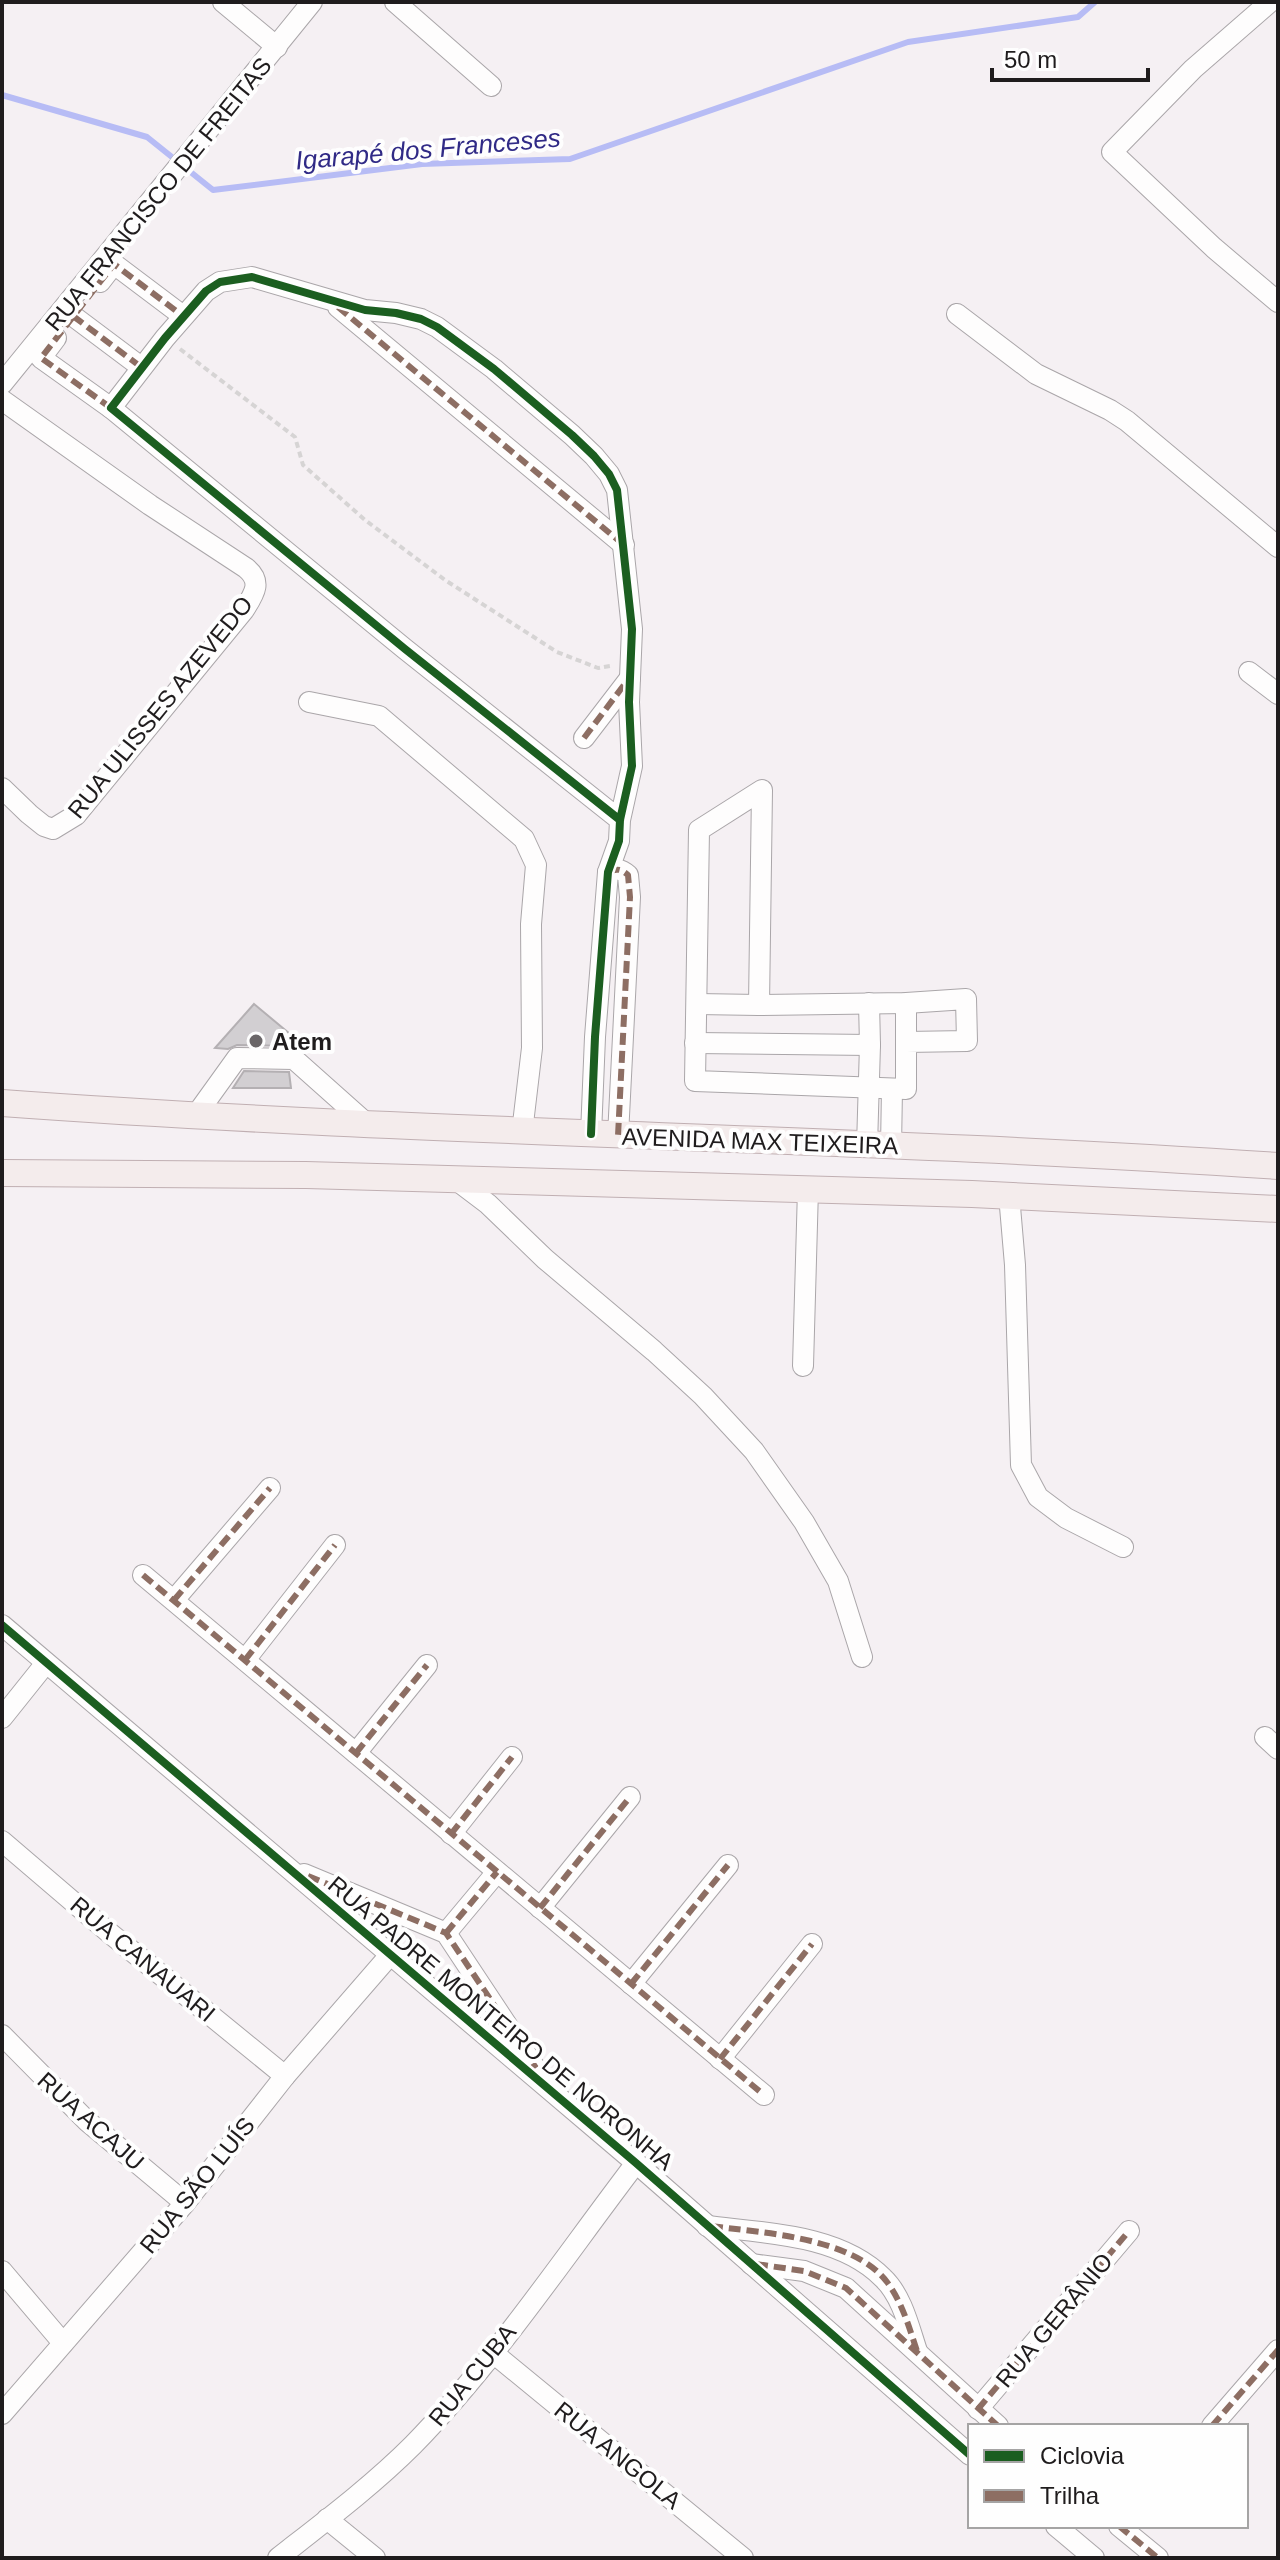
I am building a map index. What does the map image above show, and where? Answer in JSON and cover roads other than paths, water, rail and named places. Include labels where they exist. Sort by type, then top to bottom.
[{"type":"main road","name":"AVENIDA MAX TEIXEIRA","points":[[2,1103],[522,1132],[1148,1157],[1278,1166]]},
{"type":"main road","name":"AVENIDA MAX TEIXEIRA","points":[[2,1173],[455,1179],[1009,1195],[1278,1209]]},
{"type":"street","points":[[223,2],[277,47]]},
{"type":"street","name":"RUA FRANCISCO DE FREITAS","points":[[2,384],[312,2]]},
{"type":"street","points":[[395,2],[491,86]]},
{"type":"street","points":[[1270,2],[1193,69],[1112,152],[1214,248],[1278,302]]},
{"type":"street","points":[[183,316],[114,264],[41,358],[111,408],[619,831]]},
{"type":"street","points":[[111,408],[141,367],[206,291],[220,282],[252,277],[332,302],[421,319],[460,342],[523,393],[594,456],[609,474],[617,490],[632,629],[629,671],[632,766],[619,831],[618,874],[595,1037],[591,1134]]},
{"type":"street","points":[[332,302],[624,545]]},
{"type":"street","points":[[957,314],[1036,374],[1127,421],[1278,547]]},
{"type":"street","points":[[73,316],[141,367]]},
{"type":"street","name":"RUA ULISSES AZEVEDO","points":[[2,400],[254,575],[257,582],[256,592],[244,610],[76,815],[53,829],[44,826],[8,794]]},
{"type":"street","points":[[584,738],[629,671]]},
{"type":"street","points":[[1249,672],[1278,694]]},
{"type":"street","points":[[309,702],[379,716],[524,839],[536,865],[531,924],[532,1048],[522,1132]]},
{"type":"street","points":[[759,1005],[762,790],[699,830],[695,1081],[906,1089],[906,1003]]},
{"type":"street","points":[[618,874],[630,897],[618,1136]]},
{"type":"street","points":[[697,1004],[906,1003],[966,999],[967,1041],[906,1042]]},
{"type":"street","points":[[869,1003],[869,1088],[879,1146]]},
{"type":"street","points":[[695,1043],[870,1045]]},
{"type":"street","points":[[196,1115],[237,1058],[294,1059],[367,1124]]},
{"type":"street","points":[[879,1146],[892,1089]]},
{"type":"street","points":[[455,1179],[488,1204],[545,1259],[664,1360],[703,1396],[754,1451],[804,1522],[838,1581],[862,1657]]},
{"type":"street","points":[[803,1366],[808,1189]]},
{"type":"street","points":[[1009,1195],[1015,1265],[1021,1465],[1038,1497],[1066,1518],[1123,1547]]},
{"type":"street","points":[[174,1600],[270,1488]]},
{"type":"street","points":[[245,1660],[335,1545]]},
{"type":"street","points":[[143,1575],[764,2095]]},
{"type":"street","name":"RUA PADRE MONTEIRO DE NORONHA","points":[[2,1625],[636,2163],[968,2453]]},
{"type":"street","points":[[2,1718],[46,1663]]},
{"type":"street","points":[[356,1753],[427,1665]]},
{"type":"street","points":[[451,1834],[512,1757]]},
{"type":"street","points":[[540,1908],[630,1797]]},
{"type":"street","name":"RUA CANAUARI","points":[[2,1841],[285,2076]]},
{"type":"street","points":[[631,1984],[728,1865]]},
{"type":"street","points":[[284,1866],[446,1933],[551,2092]]},
{"type":"street","points":[[446,1933],[497,1872]]},
{"type":"street","points":[[720,2059],[812,1944]]},
{"type":"street","name":"RUA SÃO LUÍS","points":[[2,2414],[185,2203],[285,2076],[390,1955]]},
{"type":"street","name":"RUA ACAJU","points":[[2,2035],[87,2121],[185,2203]]},
{"type":"street","name":"RUA CUBA","points":[[278,2558],[411,2447],[492,2352],[636,2163]]},
{"type":"street","points":[[707,2226],[807,2241],[866,2263],[885,2279],[896,2295],[919,2354]]},
{"type":"street","name":"RUA GERÂNIO","points":[[978,2409],[1129,2231]]},
{"type":"street","points":[[751,2264],[804,2271],[846,2288],[996,2424]]},
{"type":"street","points":[[2,2271],[63,2343]]},
{"type":"street","points":[[1214,2424],[1278,2350]]},
{"type":"street","name":"RUA ANGOLA","points":[[492,2352],[743,2558]]},
{"type":"street","points":[[327,2519],[375,2558]]},
{"type":"street","points":[[1058,2528],[1094,2558]]},
{"type":"street","points":[[1123,2528],[1158,2558]]},
{"type":"waterway","name":"Igarapé dos Franceses","points":[[2,95],[147,137],[213,190],[422,164],[570,159],[908,42],[1078,17],[1095,2]]},
{"type":"place","name":"Atem","points":[[256,1041]]}]
